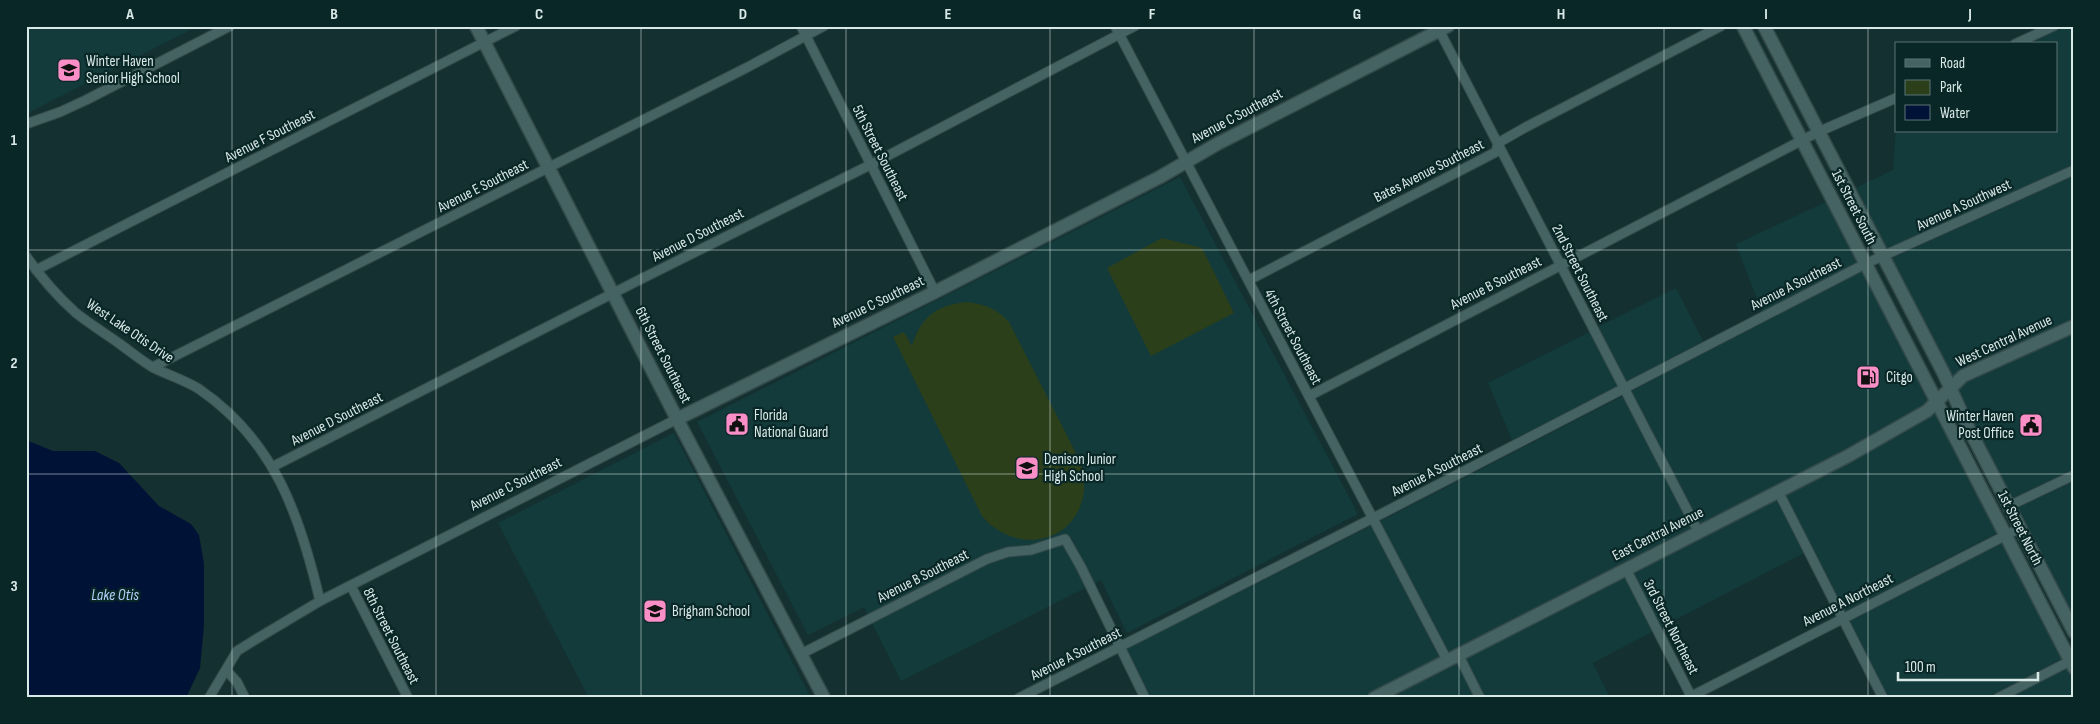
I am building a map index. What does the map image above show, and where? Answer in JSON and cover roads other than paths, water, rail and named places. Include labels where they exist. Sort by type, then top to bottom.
[{"type":"main road","name":"6th Street Southeast","points":[[476,26],[612,294],[824,698]]},
{"type":"main road","name":"1st Street South","points":[[1743,26],[1937,403]]},
{"type":"main road","name":"1st Street South","points":[[1764,26],[1950,388]]},
{"type":"main road","name":"Avenue C Southeast","points":[[677,419],[935,292],[1160,177],[1216,144],[1441,28]]},
{"type":"main road","name":"West Central Avenue","points":[[1950,388],[1962,376],[2074,326]]},
{"type":"main road","name":"East Central Avenue","points":[[1374,698],[1904,425],[1937,403],[1950,388]]},
{"type":"main road","name":"1st Street North","points":[[1950,388],[2073,630]]},
{"type":"main road","name":"1st Street North","points":[[1937,403],[2073,663]]},
{"type":"street","points":[[26,124],[86,100],[230,26]]},
{"type":"street","name":"Avenue F Southeast","points":[[36,270],[516,26]]},
{"type":"street","name":"5th Street Southeast","points":[[801,26],[935,292]]},
{"type":"street","name":"Avenue E Southeast","points":[[153,367],[548,168],[824,26]]},
{"type":"street","name":"4th Street Southeast","points":[[1114,26],[1249,280],[1372,519],[1453,657],[1480,698]]},
{"type":"street","name":"Avenue D Southeast","points":[[272,467],[870,165],[1135,26]]},
{"type":"street","name":"Bates Avenue Southeast","points":[[1249,280],[1496,152],[1498,143],[1721,26]]},
{"type":"street","points":[[2019,42],[2054,26]]},
{"type":"street","name":"2nd Street Southeast","points":[[1441,28],[1498,143],[1698,531]]},
{"type":"street","name":"Avenue B Southeast","points":[[1309,396],[1802,140],[1895,98]]},
{"type":"street","name":"Avenue A Southwest","points":[[1865,264],[2074,170]]},
{"type":"street","name":"West Lake Otis Drive","points":[[26,256],[36,270],[76,313],[153,367],[198,388],[226,412],[256,443],[272,467],[299,523],[320,601]]},
{"type":"street","name":"Avenue A Southeast","points":[[1019,698],[1372,519],[1865,264]]},
{"type":"street","name":"Avenue C Southeast","points":[[209,698],[237,651],[320,601],[677,419]]},
{"type":"street","points":[[2009,506],[2074,475]]},
{"type":"street","points":[[1778,491],[1883,698]]},
{"type":"street","name":"Avenue A Northeast","points":[[1690,697],[2020,528]]},
{"type":"street","name":"Avenue B Southeast","points":[[800,654],[986,559],[1008,552],[1031,550],[1065,540],[1082,567],[1120,647]]},
{"type":"street","name":"3rd Street Northeast","points":[[1626,569],[1690,697]]},
{"type":"street","name":"8th Street Southeast","points":[[351,586],[408,698]]},
{"type":"street","points":[[2058,636],[2073,630]]},
{"type":"street","points":[[1120,647],[1145,698]]},
{"type":"street","points":[[1998,698],[2073,663]]},
{"type":"street","points":[[226,670],[237,682],[245,698]]},
{"type":"water","name":"Lake Otis","points":[[26,440],[53,451],[95,451],[119,463],[159,506],[191,524],[199,535],[204,564],[204,625],[200,668],[186,698],[26,698]]},
{"type":"place","name":"Winter Haven Senior High School","points":[[69,70]]},
{"type":"place","name":"Citgo","points":[[1868,377]]},
{"type":"place","name":"Florida National Guard","points":[[737,424]]},
{"type":"place","name":"Winter Haven Post Office","points":[[2031,425]]},
{"type":"place","name":"Denison Junior High School","points":[[1027,468]]},
{"type":"place","name":"Brigham School","points":[[655,611]]}]
